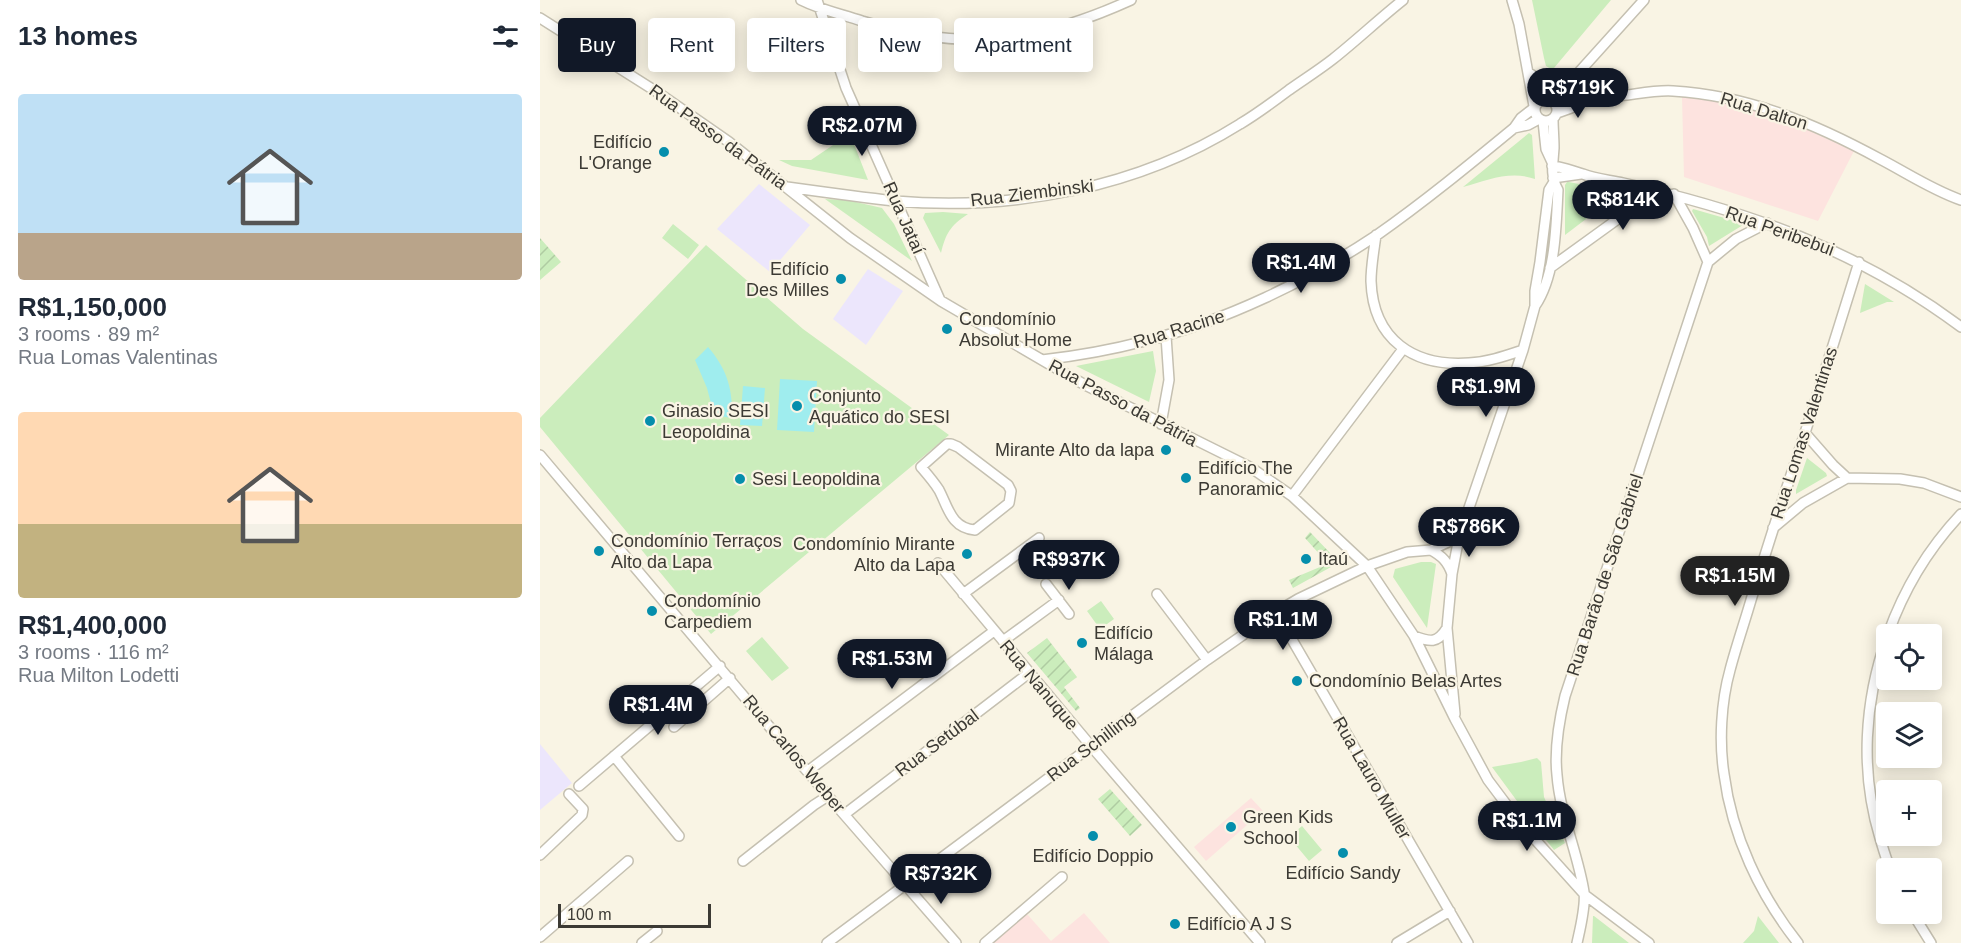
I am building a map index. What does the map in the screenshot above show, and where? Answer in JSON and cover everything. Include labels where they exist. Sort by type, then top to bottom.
[{"type":"street","points":[[801,0],[918,35],[974,41],[1030,35],[1059,28],[1098,15],[1131,0]]},
{"type":"street","name":"Rua Ziembinski","points":[[787,187],[896,201],[951,203],[1002,200],[1092,188],[1131,176],[1197,147],[1240,124],[1331,60],[1403,0]]},
{"type":"street","points":[[1512,0],[1529,73],[1535,115],[1550,113]]},
{"type":"street","name":"Rua Racine","points":[[1514,128],[1528,125],[1550,113],[1572,79],[1644,0]]},
{"type":"street","name":"Rua Jataí","points":[[818,4],[846,88],[941,301]]},
{"type":"street","name":"Rua Passo da Pátria","points":[[540,18],[657,92],[729,142],[852,239],[941,301],[1042,360],[1161,424],[1250,467],[1292,496],[1367,566],[1414,636],[1488,780],[1521,824],[1585,895],[1648,943]]},
{"type":"street","points":[[1529,73],[1547,84],[1572,79]]},
{"type":"street","name":"Rua Dalton","points":[[1550,113],[1571,108],[1586,98],[1671,91],[1712,95],[1800,120],[1961,200]]},
{"type":"street","points":[[1534,107],[1542,99],[1548,98],[1554,148],[1552,164],[1558,190],[1550,268],[1543,294],[1535,306]]},
{"type":"street","name":"Rua Racine","points":[[1042,360],[1085,354],[1166,336],[1226,315],[1269,296],[1376,235],[1440,188],[1514,128],[1521,118],[1534,107]]},
{"type":"street","name":"Rua Peribebui","points":[[1552,164],[1581,174],[1674,194],[1791,231],[1860,262],[1929,303],[1961,327]]},
{"type":"street","name":"Rua Peribebui","points":[[1554,180],[1581,174]]},
{"type":"street","points":[[1455,719],[1447,628],[1452,574],[1460,537],[1523,350],[1535,306],[1548,190],[1554,180]]},
{"type":"street","points":[[1550,268],[1633,208],[1662,192]]},
{"type":"street","points":[[1674,194],[1693,228],[1707,262],[1736,239],[1767,223]]},
{"type":"street","points":[[1376,235],[1371,281],[1373,301],[1379,320],[1403,349],[1419,358],[1444,363],[1491,360],[1523,350]]},
{"type":"street","points":[[1554,244],[1572,251]]},
{"type":"street","name":"Rua Barão de São Gabriel","points":[[1585,895],[1557,776],[1556,754],[1560,717],[1707,262]]},
{"type":"street","name":"Rua Lomas Valentinas","points":[[1798,943],[1763,890],[1739,836],[1729,803],[1722,739],[1729,672],[1773,528],[1860,262]]},
{"type":"street","points":[[1161,424],[1169,380],[1166,336]]},
{"type":"street","points":[[1292,496],[1403,349]]},
{"type":"street","points":[[1805,433],[1847,478]]},
{"type":"street","points":[[947,444],[951,444],[1008,485],[1011,496],[1009,503],[975,530],[955,522],[947,511],[940,492],[921,467],[947,444]]},
{"type":"street","name":"Rua Carlos Weber","points":[[540,455],[828,796],[956,943]]},
{"type":"street","points":[[1773,528],[1803,503],[1847,478],[1900,479],[1924,483],[1961,497]]},
{"type":"street","points":[[1892,624],[1909,583],[1926,556],[1961,514]]},
{"type":"street","name":"Rua Schilling","points":[[827,943],[1207,660],[1276,612],[1367,566],[1407,552],[1431,550],[1460,537]]},
{"type":"street","points":[[963,594],[1039,538]]},
{"type":"street","points":[[1431,550],[1448,563],[1452,574]]},
{"type":"street","points":[[938,563],[994,631]]},
{"type":"street","points":[[1046,584],[1069,614]]},
{"type":"street","points":[[1157,594],[1207,660]]},
{"type":"street","points":[[1003,641],[1059,600]]},
{"type":"street","name":"Rua Lauro Muller","points":[[1276,612],[1468,943]]},
{"type":"street","points":[[1414,636],[1430,641],[1442,636],[1447,628]]},
{"type":"street","name":"Rua Nanuque","points":[[808,771],[994,631],[1260,943]]},
{"type":"street","points":[[579,786],[720,666]]},
{"type":"street","name":"Rua Setúbal","points":[[844,814],[1029,672]]},
{"type":"street","points":[[1876,672],[1870,701],[1867,764],[1875,821],[1887,858]]},
{"type":"street","points":[[674,727],[730,678]]},
{"type":"street","points":[[614,756],[679,836]]},
{"type":"street","points":[[540,855],[582,815],[583,808],[569,794]]},
{"type":"street","points":[[743,861],[828,796]]},
{"type":"street","points":[[540,937],[628,861]]},
{"type":"street","points":[[986,943],[1062,877]]},
{"type":"street","points":[[1577,943],[1585,895]]},
{"type":"street","points":[[1397,943],[1450,911]]},
{"type":"street","points":[[1919,924],[1931,943]]},
{"type":"street","points":[[642,943],[657,931]]},
{"type":"shaded area","points":[[1682,97],[1732,102],[1779,117],[1854,151],[1818,221],[1684,177]]},
{"type":"shaded area","points":[[759,184],[810,225],[770,272],[717,229]]},
{"type":"shaded area","points":[[868,269],[903,291],[866,345],[833,319]]},
{"type":"shaded area","points":[[540,744],[572,783],[540,810]]},
{"type":"shaded area","name":"Green Kids School","points":[[1251,798],[1263,811],[1206,861],[1194,847]]},
{"type":"shaded area","points":[[1084,913],[1110,943],[993,943],[1027,914],[1051,941]]},
{"type":"green space","points":[[1532,0],[1611,0],[1551,69],[1546,66]]},
{"type":"green space","points":[[845,121],[868,180],[792,166],[779,160],[811,160],[839,141]]},
{"type":"green space","points":[[1529,133],[1532,135],[1535,179],[1517,175],[1508,176],[1463,187]]},
{"type":"green space","points":[[1567,182],[1634,195],[1590,216],[1565,235],[1565,185]]},
{"type":"green space","points":[[825,199],[847,200],[882,208],[894,224],[912,261]]},
{"type":"green space","points":[[1693,209],[1742,223],[1743,225],[1709,246]]},
{"type":"green space","points":[[925,213],[968,214],[950,230],[941,253],[923,218]]},
{"type":"green space","points":[[673,224],[699,245],[688,259],[662,238]]},
{"type":"green space","points":[[540,238],[561,262],[540,280]]},
{"type":"green space","name":"Sesi Leopoldina","points":[[706,245],[803,329],[949,435],[711,634],[540,427],[540,418]]},
{"type":"green space","points":[[1865,284],[1894,302],[1887,302],[1860,313]]},
{"type":"green space","points":[[1153,351],[1156,371],[1149,402],[1076,366]]},
{"type":"green space","points":[[1807,458],[1827,476],[1796,494],[1796,490]]},
{"type":"green space","points":[[1310,532],[1331,554],[1331,567],[1293,588],[1289,580],[1320,567],[1323,563],[1322,557],[1305,538]]},
{"type":"green space","points":[[1421,562],[1436,564],[1427,628],[1393,577],[1395,569]]},
{"type":"green space","points":[[1101,601],[1114,619],[1100,629],[1087,611]]},
{"type":"green space","points":[[762,637],[789,668],[772,681],[746,651]]},
{"type":"green space","points":[[1047,638],[1077,677],[1064,687],[1080,708],[1076,711],[1027,653]]},
{"type":"green space","points":[[1537,758],[1541,762],[1544,797],[1565,843],[1554,850],[1492,767]]},
{"type":"green space","points":[[1110,789],[1142,825],[1130,836],[1098,799]]},
{"type":"green space","points":[[1302,826],[1322,850],[1309,861],[1289,837]]},
{"type":"green space","points":[[1594,916],[1629,943],[1592,943]]},
{"type":"green space","points":[[1758,916],[1779,943],[1743,943],[1754,931]]},
{"type":"water","points":[[708,347],[720,363],[728,380],[732,418],[714,415],[707,388],[695,360]]},
{"type":"water","name":"Conjunto Aquático do SESI","points":[[780,379],[817,381],[814,432],[777,430]]},
{"type":"water","name":"Conjunto Aquático do SESI","points":[[743,386],[765,388],[762,426],[740,425]]},
{"type":"place","name":"Edifício L'Orange","points":[[664,152]]},
{"type":"place","name":"Edifício Des Milles","points":[[841,279]]},
{"type":"place","name":"Condomínio Absolut Home","points":[[947,329]]},
{"type":"place","name":"Conjunto Aquático do SESI","points":[[797,406]]},
{"type":"place","name":"Ginasio SESI Leopoldina","points":[[650,421]]},
{"type":"place","name":"Mirante Alto da lapa","points":[[1166,450]]},
{"type":"place","name":"Edifício The Panoramic","points":[[1186,478]]},
{"type":"place","name":"Sesi Leopoldina","points":[[740,479]]},
{"type":"place","name":"Condomínio Terraços Alto da Lapa","points":[[599,551]]},
{"type":"place","name":"Condomínio Mirante Alto da Lapa","points":[[967,554]]},
{"type":"place","name":"Itaú","points":[[1306,559]]},
{"type":"place","name":"Condomínio Carpediem","points":[[652,611]]},
{"type":"place","name":"Edifício Málaga","points":[[1082,643]]},
{"type":"place","name":"Condomínio Belas Artes","points":[[1297,681]]},
{"type":"place","name":"Green Kids School","points":[[1231,827]]},
{"type":"place","name":"Edifício Doppio","points":[[1093,836]]},
{"type":"place","name":"Edifício Sandy","points":[[1343,853]]},
{"type":"place","name":"Edifício A J S","points":[[1175,924]]}]
